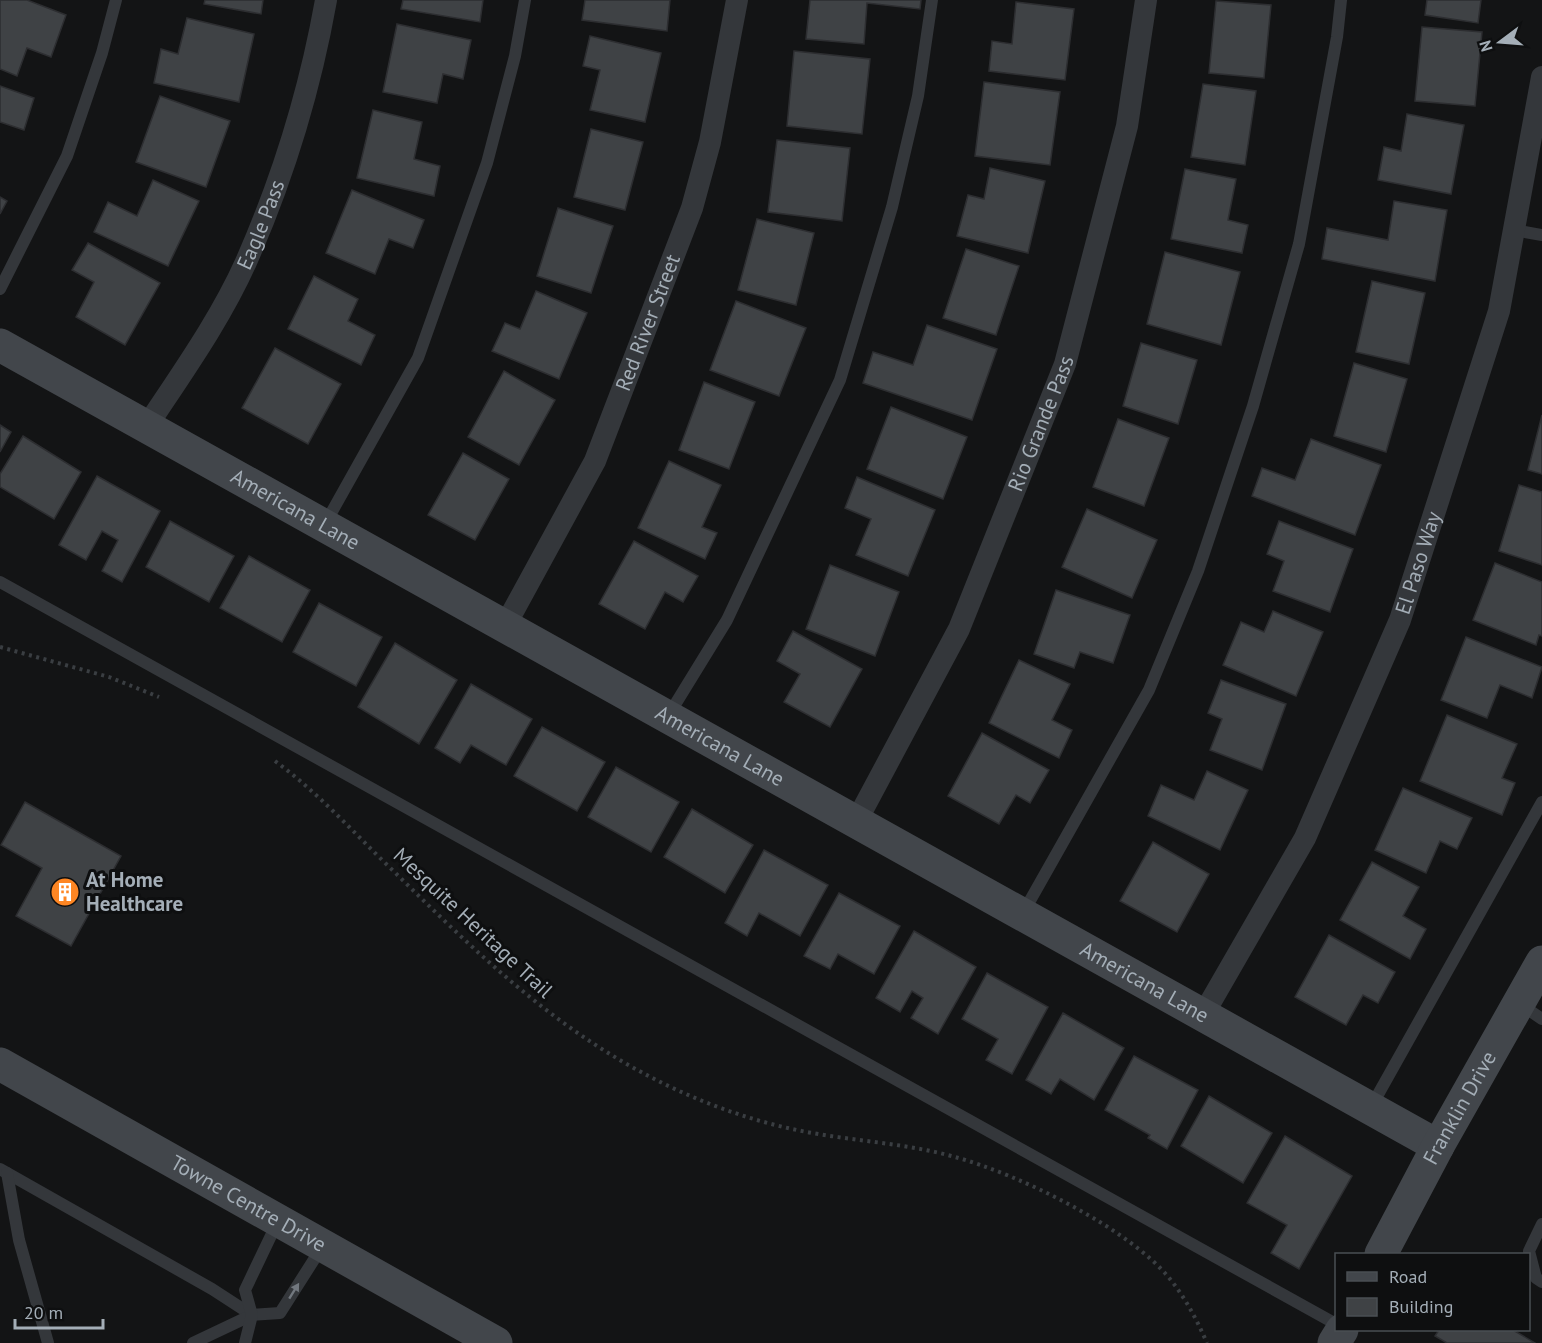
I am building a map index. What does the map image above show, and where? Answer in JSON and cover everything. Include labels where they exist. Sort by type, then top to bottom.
[{"type":"street","name":"Eagle Pass","points":[[147,426],[206,338],[245,263],[297,129],[317,54],[326,0]]},
{"type":"street","name":"Red River Street","points":[[505,626],[595,461],[692,208],[710,142],[737,0]]},
{"type":"street","name":"Rio Grande Pass","points":[[856,822],[958,630],[1065,364],[1127,126],[1146,0]]},
{"type":"street","name":"El Paso Way","points":[[1203,1015],[1305,838],[1400,620],[1498,311],[1542,78]]},
{"type":"street","name":"Americana Lane","points":[[0,345],[1438,1146]]},
{"type":"street","name":"Franklin Drive","points":[[1383,1253],[1438,1146],[1530,1011],[1541,967]]},
{"type":"street","name":"Towne Centre Drive","points":[[0,1064],[496,1343]]},
{"type":"lane","points":[[0,289],[68,156],[102,53],[116,0]]},
{"type":"lane","points":[[324,525],[418,358],[487,163],[515,56],[525,0]]},
{"type":"lane","points":[[668,717],[727,620],[840,380],[892,207],[918,96],[932,0]]},
{"type":"lane","points":[[1022,914],[1149,690],[1198,571],[1253,406],[1299,244],[1337,37],[1341,0]]},
{"type":"lane","points":[[1514,230],[1542,235]]},
{"type":"lane","points":[[0,582],[1335,1323]]},
{"type":"lane","points":[[1370,1108],[1542,802]]},
{"type":"lane","points":[[3,1171],[212,1289],[252,1315]]},
{"type":"lane","points":[[3,1171],[19,1240],[48,1343]]},
{"type":"lane","points":[[245,1343],[252,1315],[245,1290],[278,1220]]},
{"type":"lane","points":[[1530,1253],[1542,1224]]},
{"type":"lane","points":[[193,1343],[252,1315],[280,1313],[323,1245]]},
{"type":"lane","points":[[1530,1255],[1536,1278],[1542,1282]]},
{"type":"path","points":[[0,647],[109,676],[167,701]]},
{"type":"path","name":"Mesquite Heritage Trail","points":[[273,760],[341,820],[520,992],[589,1043],[646,1075],[711,1104],[791,1129],[953,1156],[1020,1180],[1123,1236],[1146,1254],[1170,1278],[1192,1310],[1207,1343]]},
{"type":"building","points":[[0,0],[27,0],[66,15],[51,57],[27,48],[17,76],[0,69]]},
{"type":"building","points":[[205,0],[263,0],[261,14],[204,4]]},
{"type":"building","points":[[403,0],[483,0],[480,22],[401,9]]},
{"type":"building","points":[[585,0],[670,0],[667,31],[582,20]]},
{"type":"building","points":[[810,0],[921,0],[920,9],[867,3],[864,44],[806,39]]},
{"type":"building","points":[[1427,0],[1481,0],[1478,23],[1425,15]]},
{"type":"building","points":[[1216,1],[1271,5],[1264,78],[1209,73]]},
{"type":"building","points":[[1016,2],[1074,9],[1065,80],[989,71],[992,41],[1012,44]]},
{"type":"building","points":[[187,18],[254,34],[239,102],[154,83],[161,49],[178,54]]},
{"type":"building","points":[[397,24],[471,40],[463,79],[443,74],[437,103],[383,92]]},
{"type":"building","points":[[1422,27],[1482,32],[1475,106],[1415,101]]},
{"type":"building","points":[[590,36],[661,53],[645,122],[590,110],[600,70],[583,66]]},
{"type":"building","points":[[794,51],[870,59],[862,134],[787,126]]},
{"type":"building","points":[[984,82],[1060,92],[1050,165],[975,156]]},
{"type":"building","points":[[1203,84],[1256,91],[1245,165],[1191,157]]},
{"type":"building","points":[[0,86],[34,98],[24,130],[0,122]]},
{"type":"building","points":[[160,96],[230,121],[206,187],[136,162]]},
{"type":"building","points":[[373,110],[422,122],[414,159],[440,166],[434,196],[357,178]]},
{"type":"building","points":[[1407,114],[1464,125],[1451,194],[1378,180],[1384,147],[1401,151]]},
{"type":"building","points":[[591,129],[643,142],[625,210],[574,197]]},
{"type":"building","points":[[777,140],[850,148],[842,221],[768,212]]},
{"type":"building","points":[[990,168],[1045,181],[1028,253],[957,236],[968,195],[984,199]]},
{"type":"building","points":[[1185,169],[1236,179],[1228,220],[1248,225],[1242,253],[1171,239]]},
{"type":"building","points":[[153,180],[199,201],[168,266],[94,232],[108,202],[137,216]]},
{"type":"building","points":[[352,190],[424,220],[413,248],[389,239],[375,274],[326,253]]},
{"type":"building","points":[[0,197],[7,201],[0,214]]},
{"type":"building","points":[[1394,201],[1447,210],[1435,281],[1322,259],[1327,228],[1388,240]]},
{"type":"building","points":[[558,208],[613,226],[591,293],[537,276]]},
{"type":"building","points":[[757,219],[814,233],[796,305],[738,290]]},
{"type":"building","points":[[88,243],[160,283],[125,345],[76,317],[94,282],[72,270]]},
{"type":"building","points":[[966,249],[1019,266],[996,335],[943,318]]},
{"type":"building","points":[[1165,252],[1240,272],[1221,345],[1147,324]]},
{"type":"building","points":[[314,276],[358,299],[348,321],[375,335],[361,365],[288,329]]},
{"type":"building","points":[[1372,281],[1425,293],[1409,364],[1356,352]]},
{"type":"building","points":[[536,291],[587,313],[559,379],[492,351],[505,323],[520,329]]},
{"type":"building","points":[[736,301],[806,328],[779,396],[710,370]]},
{"type":"building","points":[[927,325],[997,349],[972,420],[863,383],[873,352],[913,365]]},
{"type":"building","points":[[1141,343],[1197,360],[1178,424],[1123,406]]},
{"type":"building","points":[[275,348],[341,384],[308,444],[242,408]]},
{"type":"building","points":[[1354,363],[1407,379],[1386,452],[1334,436]]},
{"type":"building","points":[[504,371],[555,400],[519,465],[468,437]]},
{"type":"building","points":[[704,382],[755,402],[729,469],[679,450]]},
{"type":"building","points":[[891,407],[967,437],[943,499],[867,469]]},
{"type":"building","points":[[1542,415],[1542,474],[1528,470]]},
{"type":"building","points":[[1118,419],[1169,438],[1144,506],[1093,487]]},
{"type":"building","points":[[0,425],[11,432],[0,452]]},
{"type":"building","points":[[23,436],[81,472],[54,519],[0,487],[0,474]]},
{"type":"building","points":[[1311,439],[1381,465],[1355,535],[1252,496],[1262,468],[1295,480]]},
{"type":"building","points":[[463,453],[509,479],[475,540],[428,515]]},
{"type":"building","points":[[669,461],[721,485],[702,527],[717,533],[705,559],[638,528]]},
{"type":"building","points":[[97,476],[160,511],[122,582],[102,571],[118,540],[102,531],[86,560],[59,545]]},
{"type":"building","points":[[857,477],[935,510],[908,576],[856,555],[871,519],[845,508]]},
{"type":"building","points":[[1519,485],[1542,492],[1542,565],[1499,551]]},
{"type":"building","points":[[1087,509],[1157,540],[1132,598],[1062,567]]},
{"type":"building","points":[[170,521],[234,556],[209,602],[146,567]]},
{"type":"building","points":[[1279,521],[1353,549],[1330,612],[1273,591],[1284,561],[1267,554]]},
{"type":"building","points":[[634,541],[698,576],[683,602],[665,592],[645,629],[599,604]]},
{"type":"building","points":[[249,556],[310,590],[282,642],[220,608]]},
{"type":"building","points":[[1495,563],[1542,582],[1542,636],[1539,635],[1536,645],[1473,620]]},
{"type":"building","points":[[830,565],[899,592],[875,656],[806,629]]},
{"type":"building","points":[[1056,590],[1130,615],[1113,663],[1080,652],[1074,668],[1034,654]]},
{"type":"building","points":[[319,603],[382,637],[356,686],[293,652]]},
{"type":"building","points":[[1273,611],[1323,632],[1296,696],[1223,665],[1241,622],[1264,632]]},
{"type":"building","points":[[793,631],[862,669],[830,727],[784,702],[800,674],[777,661]]},
{"type":"building","points":[[1466,637],[1542,667],[1532,698],[1500,685],[1487,718],[1441,700]]},
{"type":"building","points":[[395,643],[457,680],[419,744],[358,707]]},
{"type":"building","points":[[1019,660],[1070,684],[1052,720],[1072,730],[1059,758],[989,723]]},
{"type":"building","points":[[1221,680],[1286,704],[1262,770],[1210,750],[1222,719],[1208,713]]},
{"type":"building","points":[[471,684],[532,719],[506,765],[471,745],[460,763],[435,748]]},
{"type":"building","points":[[1447,715],[1517,744],[1502,778],[1515,783],[1502,815],[1420,781]]},
{"type":"building","points":[[542,727],[605,762],[577,811],[514,776]]},
{"type":"building","points":[[982,733],[1049,770],[1030,803],[1016,795],[999,824],[948,796]]},
{"type":"building","points":[[616,767],[679,802],[651,852],[588,817]]},
{"type":"building","points":[[1207,771],[1248,790],[1220,850],[1148,816],[1161,785],[1194,800]]},
{"type":"building","points":[[1403,788],[1472,818],[1457,849],[1440,841],[1426,873],[1375,850]]},
{"type":"building","name":"At Home Healthcare","points":[[25,802],[121,856],[71,946],[16,916],[42,868],[1,845]]},
{"type":"building","points":[[692,809],[753,845],[725,893],[664,857]]},
{"type":"building","points":[[1153,842],[1209,874],[1177,932],[1120,901]]},
{"type":"building","points":[[764,850],[828,885],[800,936],[759,913],[747,936],[725,923]]},
{"type":"building","points":[[1372,862],[1419,887],[1403,916],[1426,929],[1410,959],[1340,920]]},
{"type":"building","points":[[839,893],[900,926],[874,974],[838,954],[830,969],[804,956]]},
{"type":"building","points":[[914,931],[976,967],[938,1034],[911,1018],[923,998],[912,991],[900,1012],[876,998]]},
{"type":"building","points":[[1329,935],[1395,972],[1378,1003],[1363,995],[1346,1025],[1295,997]]},
{"type":"building","points":[[987,973],[1048,1007],[1012,1074],[986,1060],[998,1039],[962,1019]]},
{"type":"building","points":[[1063,1013],[1124,1048],[1094,1100],[1060,1079],[1051,1094],[1026,1080]]},
{"type":"building","points":[[1134,1056],[1198,1090],[1167,1149],[1148,1138],[1150,1135],[1105,1110]]},
{"type":"building","points":[[1209,1096],[1272,1133],[1243,1183],[1181,1146]]},
{"type":"building","points":[[1285,1136],[1352,1176],[1299,1269],[1271,1253],[1287,1225],[1247,1203]]},
{"type":"building","points":[[1438,1331],[1515,1331],[1535,1343],[1447,1343],[1435,1336]]},
{"type":"place","name":"At Home Healthcare","points":[[65,892]]}]
